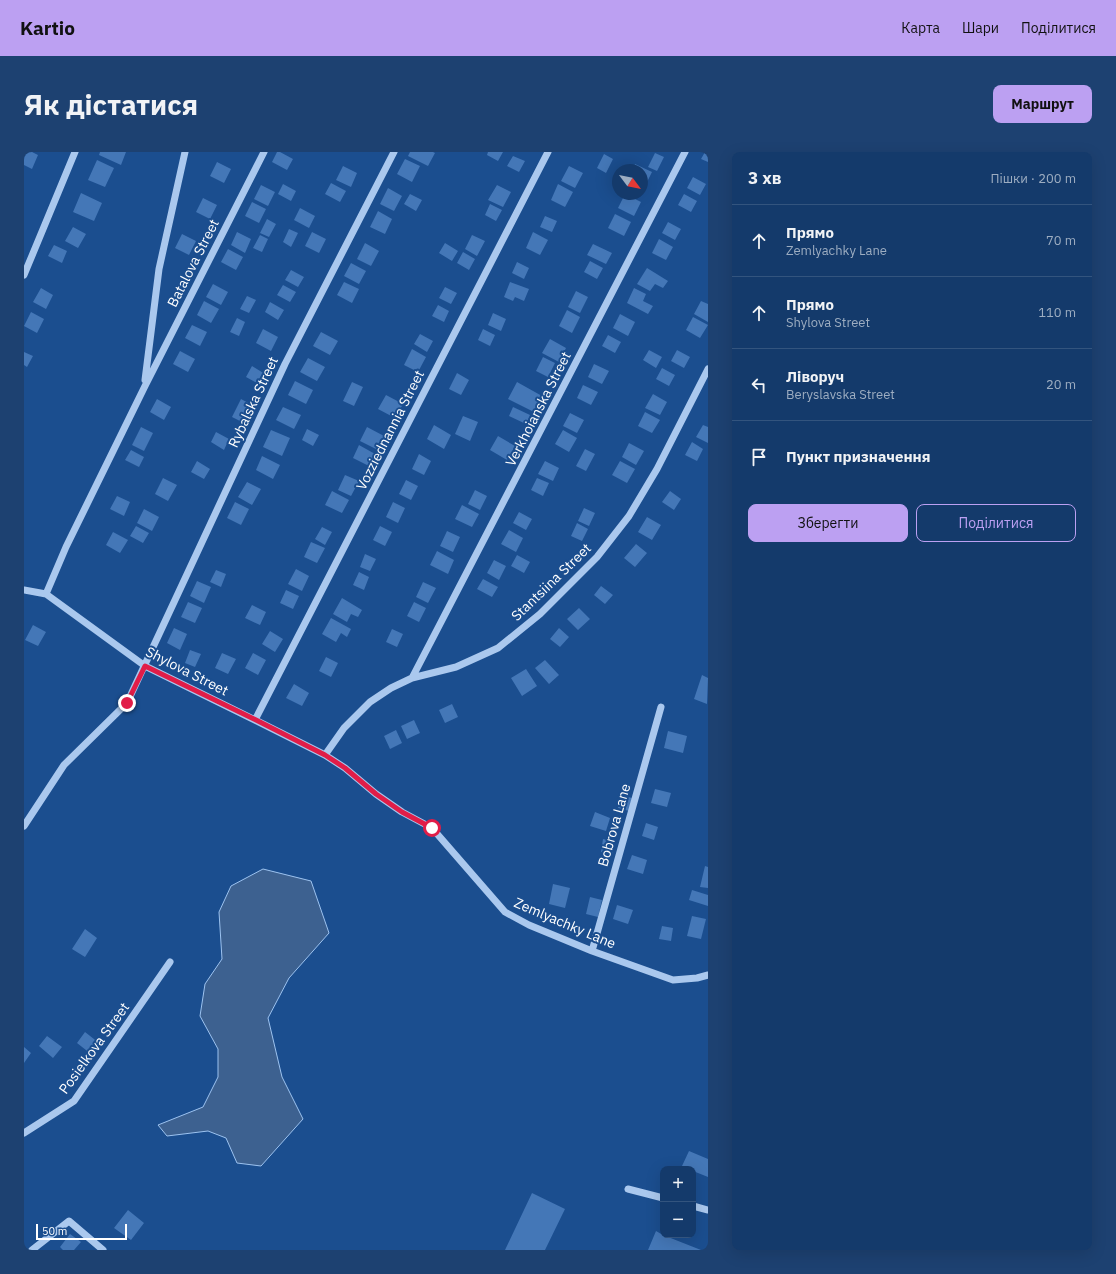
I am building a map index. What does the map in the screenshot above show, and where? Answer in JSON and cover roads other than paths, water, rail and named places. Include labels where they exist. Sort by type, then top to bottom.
[{"type":"street","points":[[24,275],[75,152]]},
{"type":"street","name":"Batalova Street","points":[[144,386],[160,269],[185,152]]},
{"type":"street","name":"Batalova Street","points":[[46,594],[66,547],[144,386],[264,152]]},
{"type":"street","name":"Rybalska Street","points":[[24,826],[64,765],[127,703],[285,364],[394,152]]},
{"type":"street","name":"Vozziednannia Street","points":[[256,720],[548,152]]},
{"type":"street","name":"Verkhoianska Street","points":[[412,678],[686,152]]},
{"type":"street","name":"Stantsiina Street","points":[[325,755],[344,728],[370,702],[391,688],[412,678],[456,667],[498,648],[540,614],[597,557],[629,516],[657,470],[708,369]]},
{"type":"street","name":"Shylova Street","points":[[24,590],[46,594],[145,666],[325,755]]},
{"type":"street","name":"Bobrova Lane","points":[[592,950],[661,707]]},
{"type":"street","name":"Zemlyachky Lane","points":[[325,755],[345,768],[376,794],[402,812],[432,828],[505,912],[529,925],[673,980],[698,978],[708,975]]},
{"type":"street","name":"Posielkova Street","points":[[24,1133],[74,1102],[170,962]]},
{"type":"street","points":[[628,1189],[660,1197]]},
{"type":"street","points":[[696,1207],[708,1210]]},
{"type":"street","points":[[32,1250],[69,1221],[103,1250]]},
{"type":"water","points":[[263,869],[311,881],[329,933],[289,978],[268,1018],[282,1077],[303,1119],[261,1166],[237,1163],[226,1138],[208,1131],[167,1136],[158,1125],[203,1107],[218,1077],[218,1049],[200,1016],[205,984],[222,959],[219,912],[231,886]]}]
